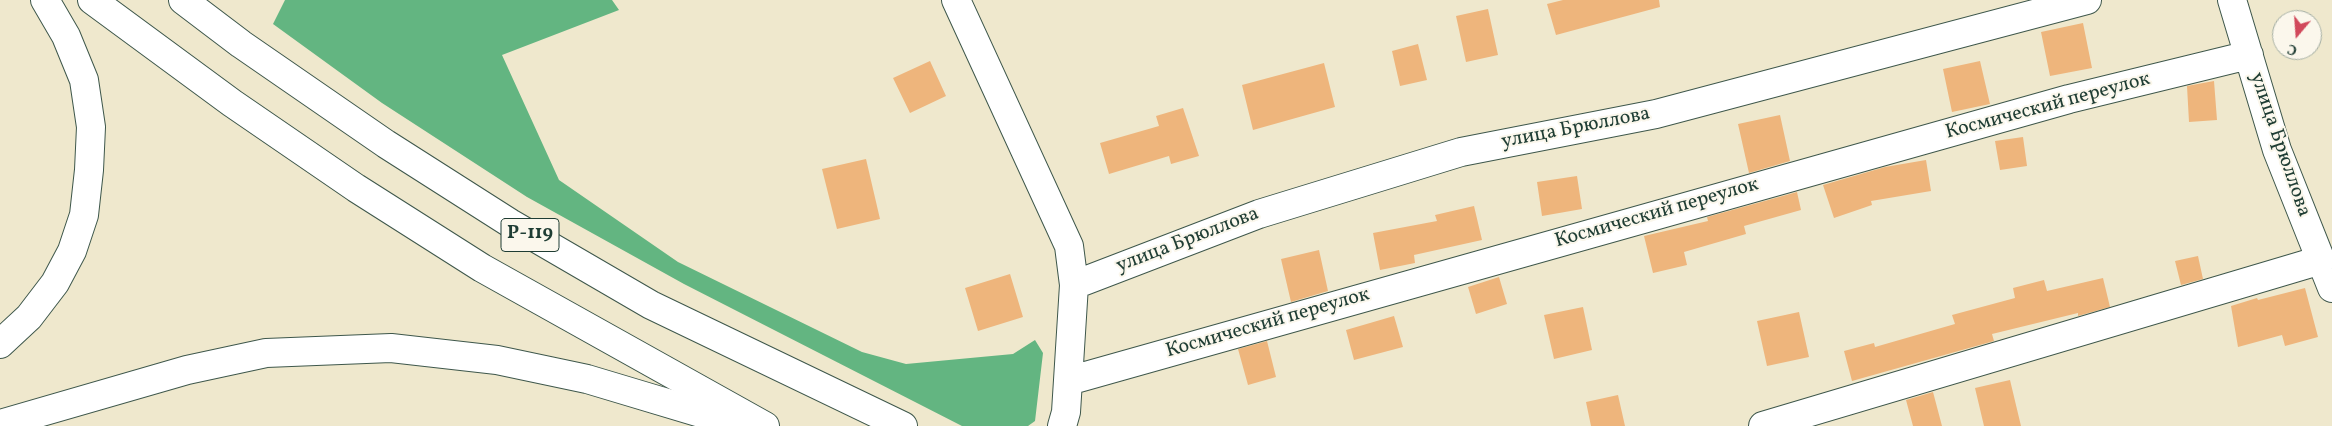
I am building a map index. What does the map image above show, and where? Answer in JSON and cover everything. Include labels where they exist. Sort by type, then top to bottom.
[{"type":"main road","points":[[0,344],[29,317],[55,283],[72,250],[84,215],[90,170],[91,127],[84,80],[66,36],[45,0]]},
{"type":"main road","name":"Р-119","points":[[92,0],[232,103],[356,188],[482,268],[765,426]]},
{"type":"main road","name":"Р-119","points":[[183,0],[241,44],[386,144],[510,223],[651,306],[903,426]]},
{"type":"main road","points":[[956,0],[1069,246],[1074,285],[1066,412],[1062,426]]},
{"type":"main road","name":"улица Брюллова","points":[[1074,285],[1259,214],[1461,152],[1656,114],[2087,0]]},
{"type":"main road","name":"улица Брюллова","points":[[2232,0],[2277,150],[2332,288]]},
{"type":"main road","name":"Космический переулок","points":[[1068,381],[2069,99],[2249,55]]},
{"type":"main road","points":[[1763,426],[2321,260]]},
{"type":"main road","points":[[0,424],[187,370],[266,353],[391,348],[497,360],[578,377],[744,426]]},
{"type":"green space","points":[[285,0],[612,0],[619,10],[502,55],[559,180],[678,262],[862,352],[906,364],[1013,354],[1035,340],[1043,353],[1035,421],[1028,426],[962,426],[684,284],[527,197],[382,103],[273,24]]},
{"type":"building","points":[[1563,0],[1659,0],[1660,7],[1556,35],[1547,4]]},
{"type":"building","points":[[1488,9],[1498,55],[1466,62],[1456,16]]},
{"type":"building","points":[[2083,23],[2092,68],[2050,76],[2041,32]]},
{"type":"building","points":[[1418,44],[1427,80],[1400,86],[1392,51]]},
{"type":"building","points":[[930,61],[946,96],[910,113],[893,78]]},
{"type":"building","points":[[1980,61],[1990,104],[1952,112],[1943,69]]},
{"type":"building","points":[[1324,63],[1335,107],[1253,130],[1242,85]]},
{"type":"building","points":[[2214,81],[2217,120],[2189,122],[2187,86]]},
{"type":"building","points":[[1183,108],[1199,156],[1171,164],[1169,156],[1109,174],[1100,143],[1159,126],[1156,116]]},
{"type":"building","points":[[1780,115],[1790,161],[1749,173],[1738,124]]},
{"type":"building","points":[[2023,137],[2027,166],[2000,170],[1995,141]]},
{"type":"building","points":[[866,159],[880,219],[837,229],[822,169]]},
{"type":"building","points":[[1926,160],[1931,191],[1871,201],[1872,205],[1834,218],[1823,185],[1885,167]]},
{"type":"building","points":[[1577,176],[1582,209],[1542,216],[1537,182]]},
{"type":"building","points":[[1797,192],[1801,210],[1744,226],[1746,234],[1684,252],[1687,265],[1653,273],[1644,236],[1708,221],[1707,217]]},
{"type":"building","points":[[1474,206],[1482,240],[1414,255],[1415,263],[1380,270],[1373,233],[1437,221],[1435,215]]},
{"type":"building","points":[[1319,250],[1328,291],[1291,302],[1281,259]]},
{"type":"building","points":[[2198,256],[2203,279],[2181,285],[2175,261]]},
{"type":"building","points":[[1010,274],[1023,317],[978,331],[965,288]]},
{"type":"building","points":[[1499,277],[1507,304],[1476,314],[1468,287]]},
{"type":"building","points":[[2103,278],[2110,307],[2078,316],[2078,313],[1992,334],[1994,341],[1852,381],[1844,351],[1874,343],[1875,347],[1955,324],[1952,315],[2015,298],[2013,288],[2044,280],[2047,291]]},
{"type":"building","points":[[2305,288],[2318,337],[2285,346],[2282,335],[2238,347],[2231,306],[2257,298],[2258,300]]},
{"type":"building","points":[[1583,307],[1592,350],[1554,359],[1544,315]]},
{"type":"building","points":[[1799,312],[1809,357],[1767,366],[1757,321]]},
{"type":"building","points":[[1394,316],[1403,347],[1354,360],[1346,330]]},
{"type":"building","points":[[1267,341],[1276,377],[1248,385],[1238,349]]},
{"type":"building","points":[[2010,380],[2021,426],[1984,426],[1975,388]]},
{"type":"building","points":[[1933,392],[1942,426],[1913,426],[1906,400]]},
{"type":"building","points":[[1618,395],[1625,426],[1591,426],[1586,402]]}]
